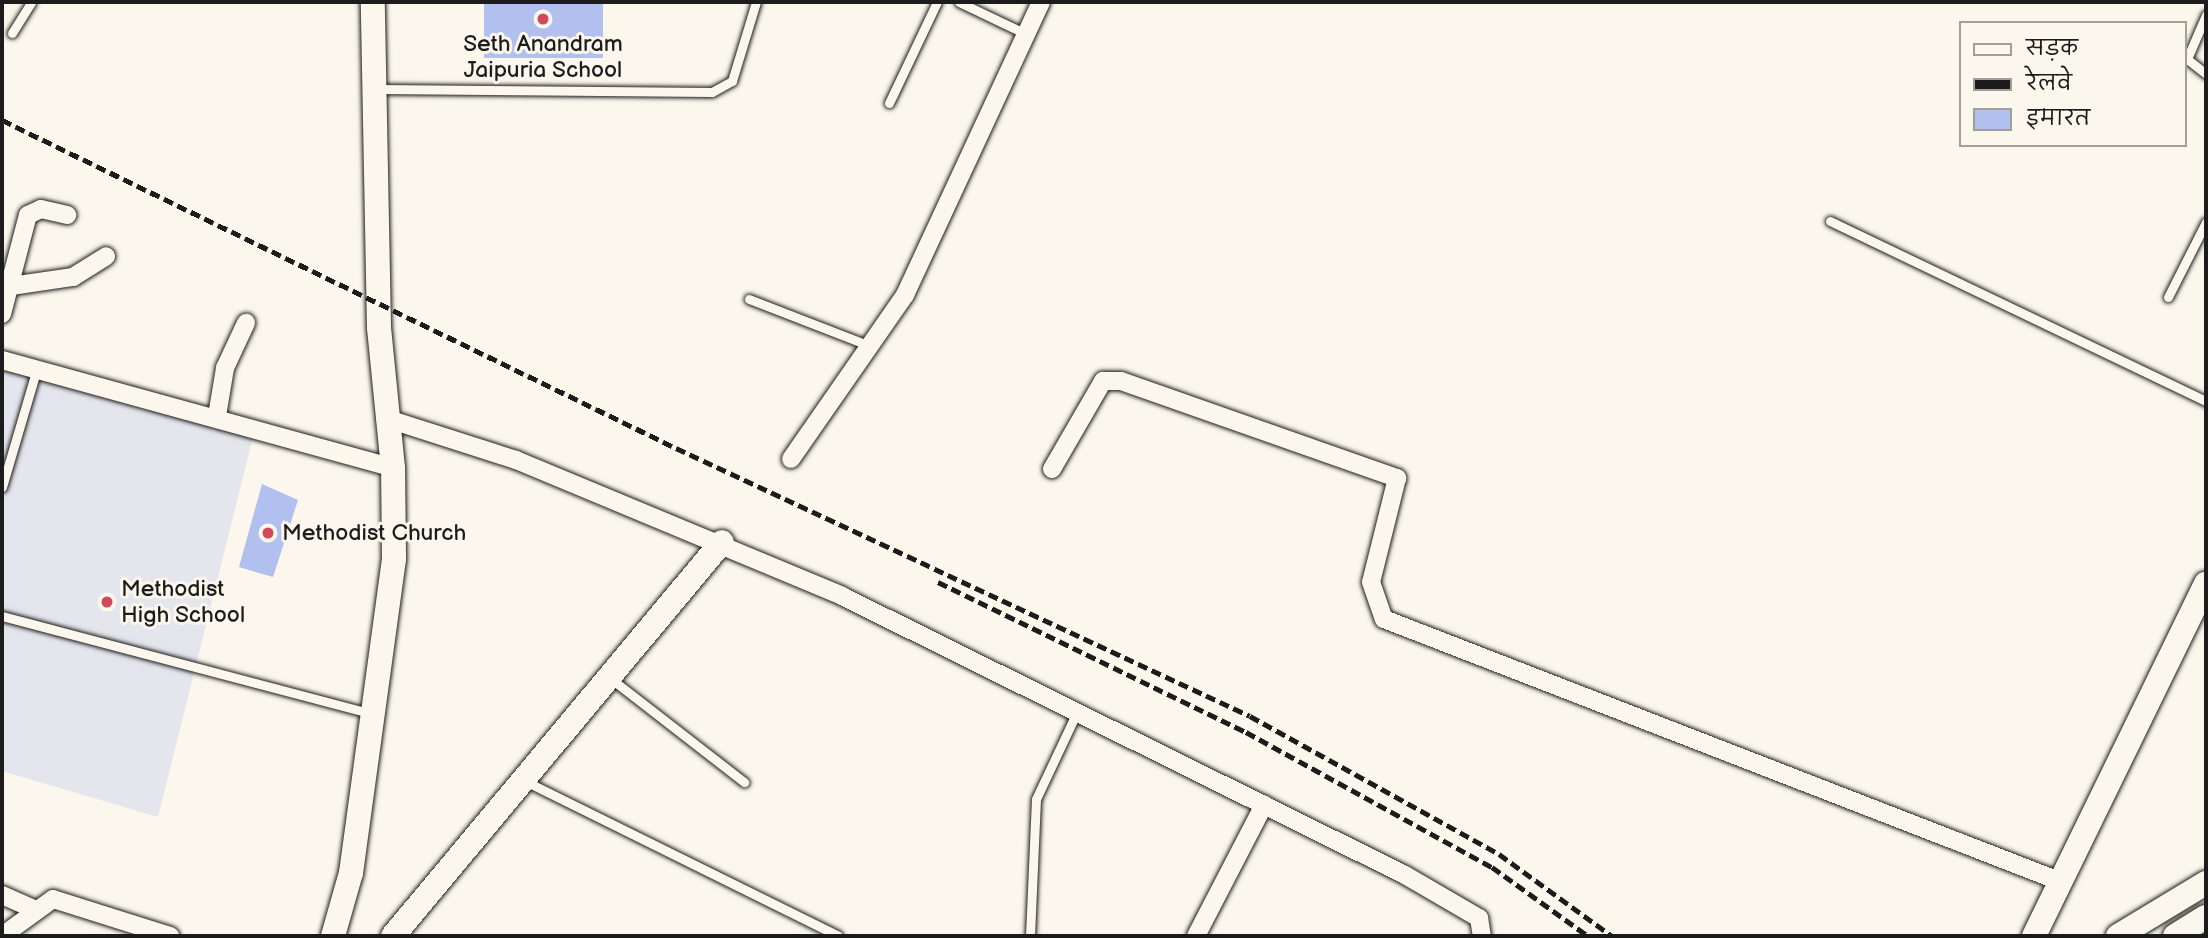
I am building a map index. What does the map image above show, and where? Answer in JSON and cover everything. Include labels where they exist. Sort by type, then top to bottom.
[{"type":"street","points":[[333,936],[351,873],[394,559],[393,468],[385,418],[373,2]]},
{"type":"street","points":[[791,459],[905,295],[1028,35],[1041,2]]},
{"type":"street","points":[[2,314],[28,215],[41,209],[66,215]]},
{"type":"street","points":[[11,286],[73,277],[106,256]]},
{"type":"street","points":[[217,416],[225,368],[246,323]]},
{"type":"street","points":[[2,360],[217,416],[393,468]]},
{"type":"street","points":[[1052,469],[1103,381],[1121,381],[1398,478],[1371,582],[1384,619],[2059,881]]},
{"type":"street","points":[[385,418],[516,460],[722,542],[1264,805],[1479,918],[1482,936]]},
{"type":"street","points":[[393,936],[722,542]]},
{"type":"street","points":[[2034,936],[2206,584]]},
{"type":"street","points":[[1196,936],[1264,805]]},
{"type":"street","points":[[2126,931],[2206,883]]},
{"type":"street","points":[[2,895],[33,909]]},
{"type":"street","points":[[2,936],[45,901],[65,901],[170,936]]},
{"type":"street","points":[[2175,936],[2206,917]]},
{"type":"lane","points":[[12,33],[31,2]]},
{"type":"lane","points":[[376,89],[712,92],[732,81],[755,2]]},
{"type":"lane","points":[[888,103],[937,2]]},
{"type":"lane","points":[[959,2],[1028,35]]},
{"type":"lane","points":[[2206,15],[2187,59],[2206,74]]},
{"type":"lane","points":[[1830,222],[2206,401]]},
{"type":"lane","points":[[2168,297],[2206,222]]},
{"type":"lane","points":[[749,299],[870,346]]},
{"type":"lane","points":[[2,487],[37,368]]},
{"type":"lane","points":[[2,617],[374,715]]},
{"type":"lane","points":[[609,678],[744,782]]},
{"type":"lane","points":[[1030,936],[1036,799],[1077,712]]},
{"type":"lane","points":[[523,780],[838,936]]},
{"type":"shaded area","name":"Methodist High School","points":[[2,369],[254,433],[158,817],[2,771]]},
{"type":"building","name":"Seth Anandram Jaipuria School","points":[[484,2],[603,2],[603,58],[484,58]]},
{"type":"building","name":"Methodist Church","points":[[262,484],[298,500],[273,577],[239,567]]},
{"type":"railway","points":[[2,120],[676,448],[1250,716],[1499,854],[1612,936]]},
{"type":"railway","points":[[938,582],[1246,732],[1492,867],[1588,936]]},
{"type":"place","name":"Seth Anandram Jaipuria School","points":[[543,19]]},
{"type":"place","name":"Methodist Church","points":[[268,533]]},
{"type":"place","name":"Methodist High School","points":[[107,602]]}]
